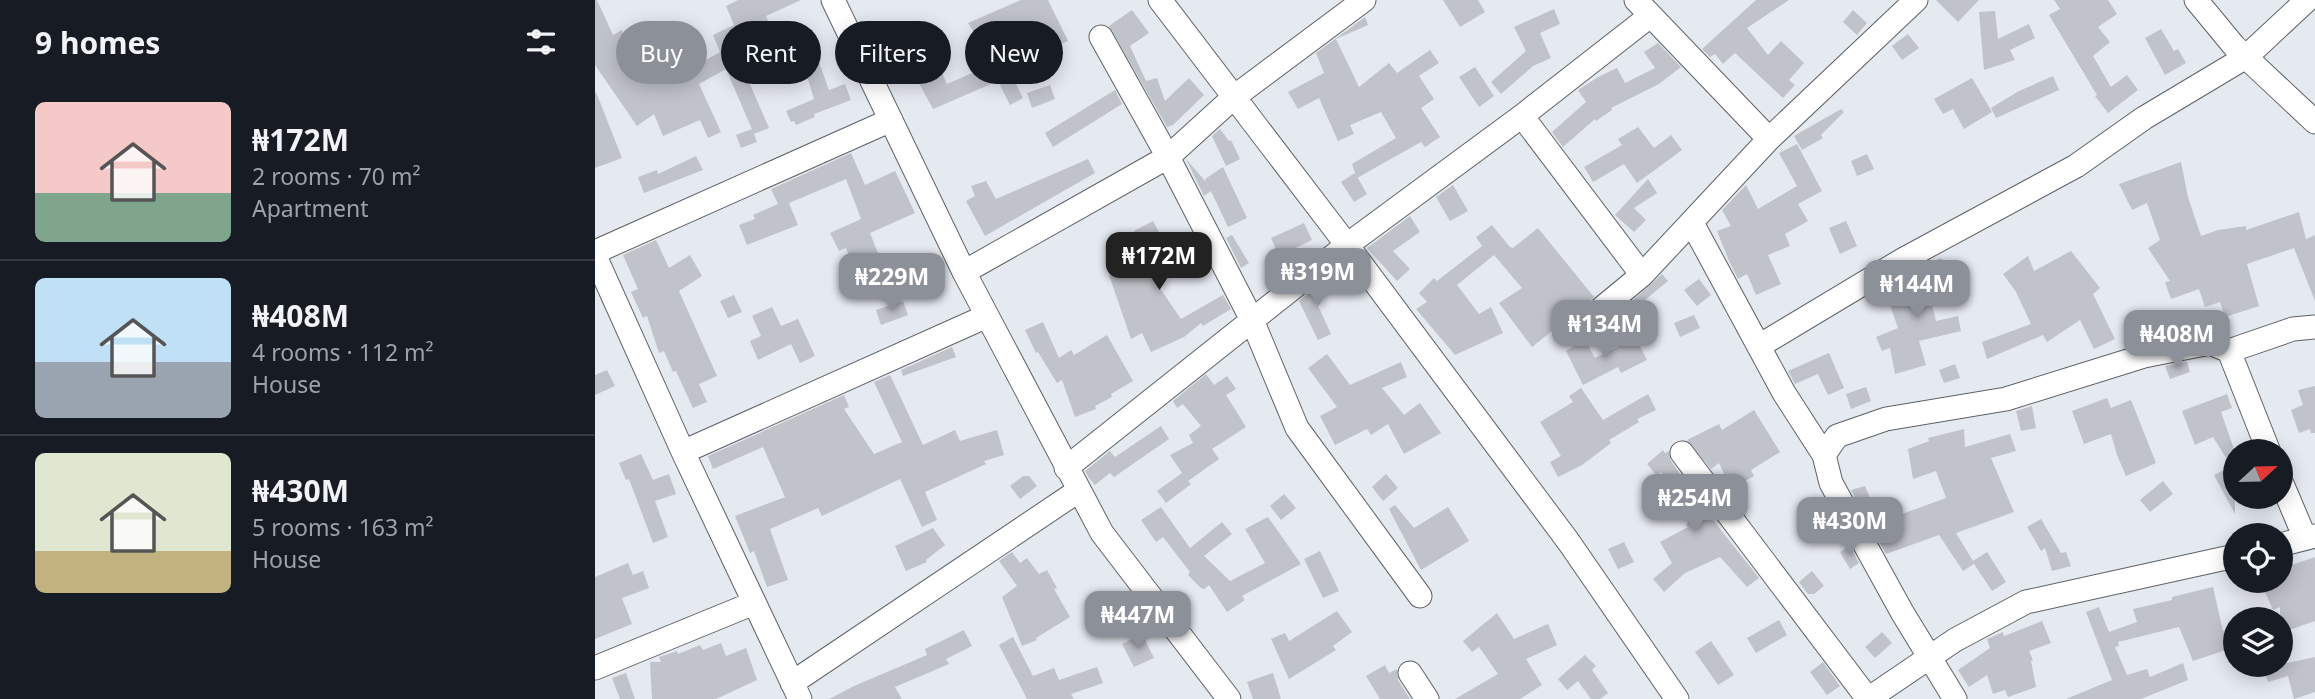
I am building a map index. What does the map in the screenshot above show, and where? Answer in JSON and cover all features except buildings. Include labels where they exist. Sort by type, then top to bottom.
[{"type":"street","points":[[833,0],[964,272],[1078,491],[1102,533],[1229,699]]},
{"type":"street","points":[[1160,0],[1569,541],[1677,699]]},
{"type":"street","points":[[1573,332],[1642,275],[1769,139],[1917,0]]},
{"type":"street","points":[[2196,0],[2234,46],[2315,122]]},
{"type":"street","points":[[1759,346],[1904,259],[2076,166],[2144,118],[2246,57],[2307,0]]},
{"type":"street","points":[[964,272],[1168,157],[1234,97],[1350,4]]},
{"type":"street","points":[[1066,468],[1347,245],[1522,116],[1643,8],[1769,139]]},
{"type":"street","points":[[1101,37],[1168,157],[1252,320],[1297,428],[1420,596]]},
{"type":"street","points":[[1522,116],[1642,275]]},
{"type":"street","points":[[891,120],[595,254],[683,452],[796,691],[1078,491]]},
{"type":"street","points":[[1692,223],[1784,393],[1824,455],[1831,483],[1929,658],[1955,699]]},
{"type":"street","points":[[683,452],[986,316]]},
{"type":"street","points":[[1824,455],[1837,436],[1886,419],[2006,400],[2144,356],[2210,343],[2229,351],[2293,329],[2315,327]]},
{"type":"street","points":[[2229,351],[2264,439]]},
{"type":"street","points":[[1682,453],[1868,699],[1955,640],[2026,603],[2223,559]]},
{"type":"street","points":[[2293,504],[2310,537],[2293,542]]},
{"type":"street","points":[[595,668],[754,603]]},
{"type":"street","points":[[1410,673],[1427,699]]}]
